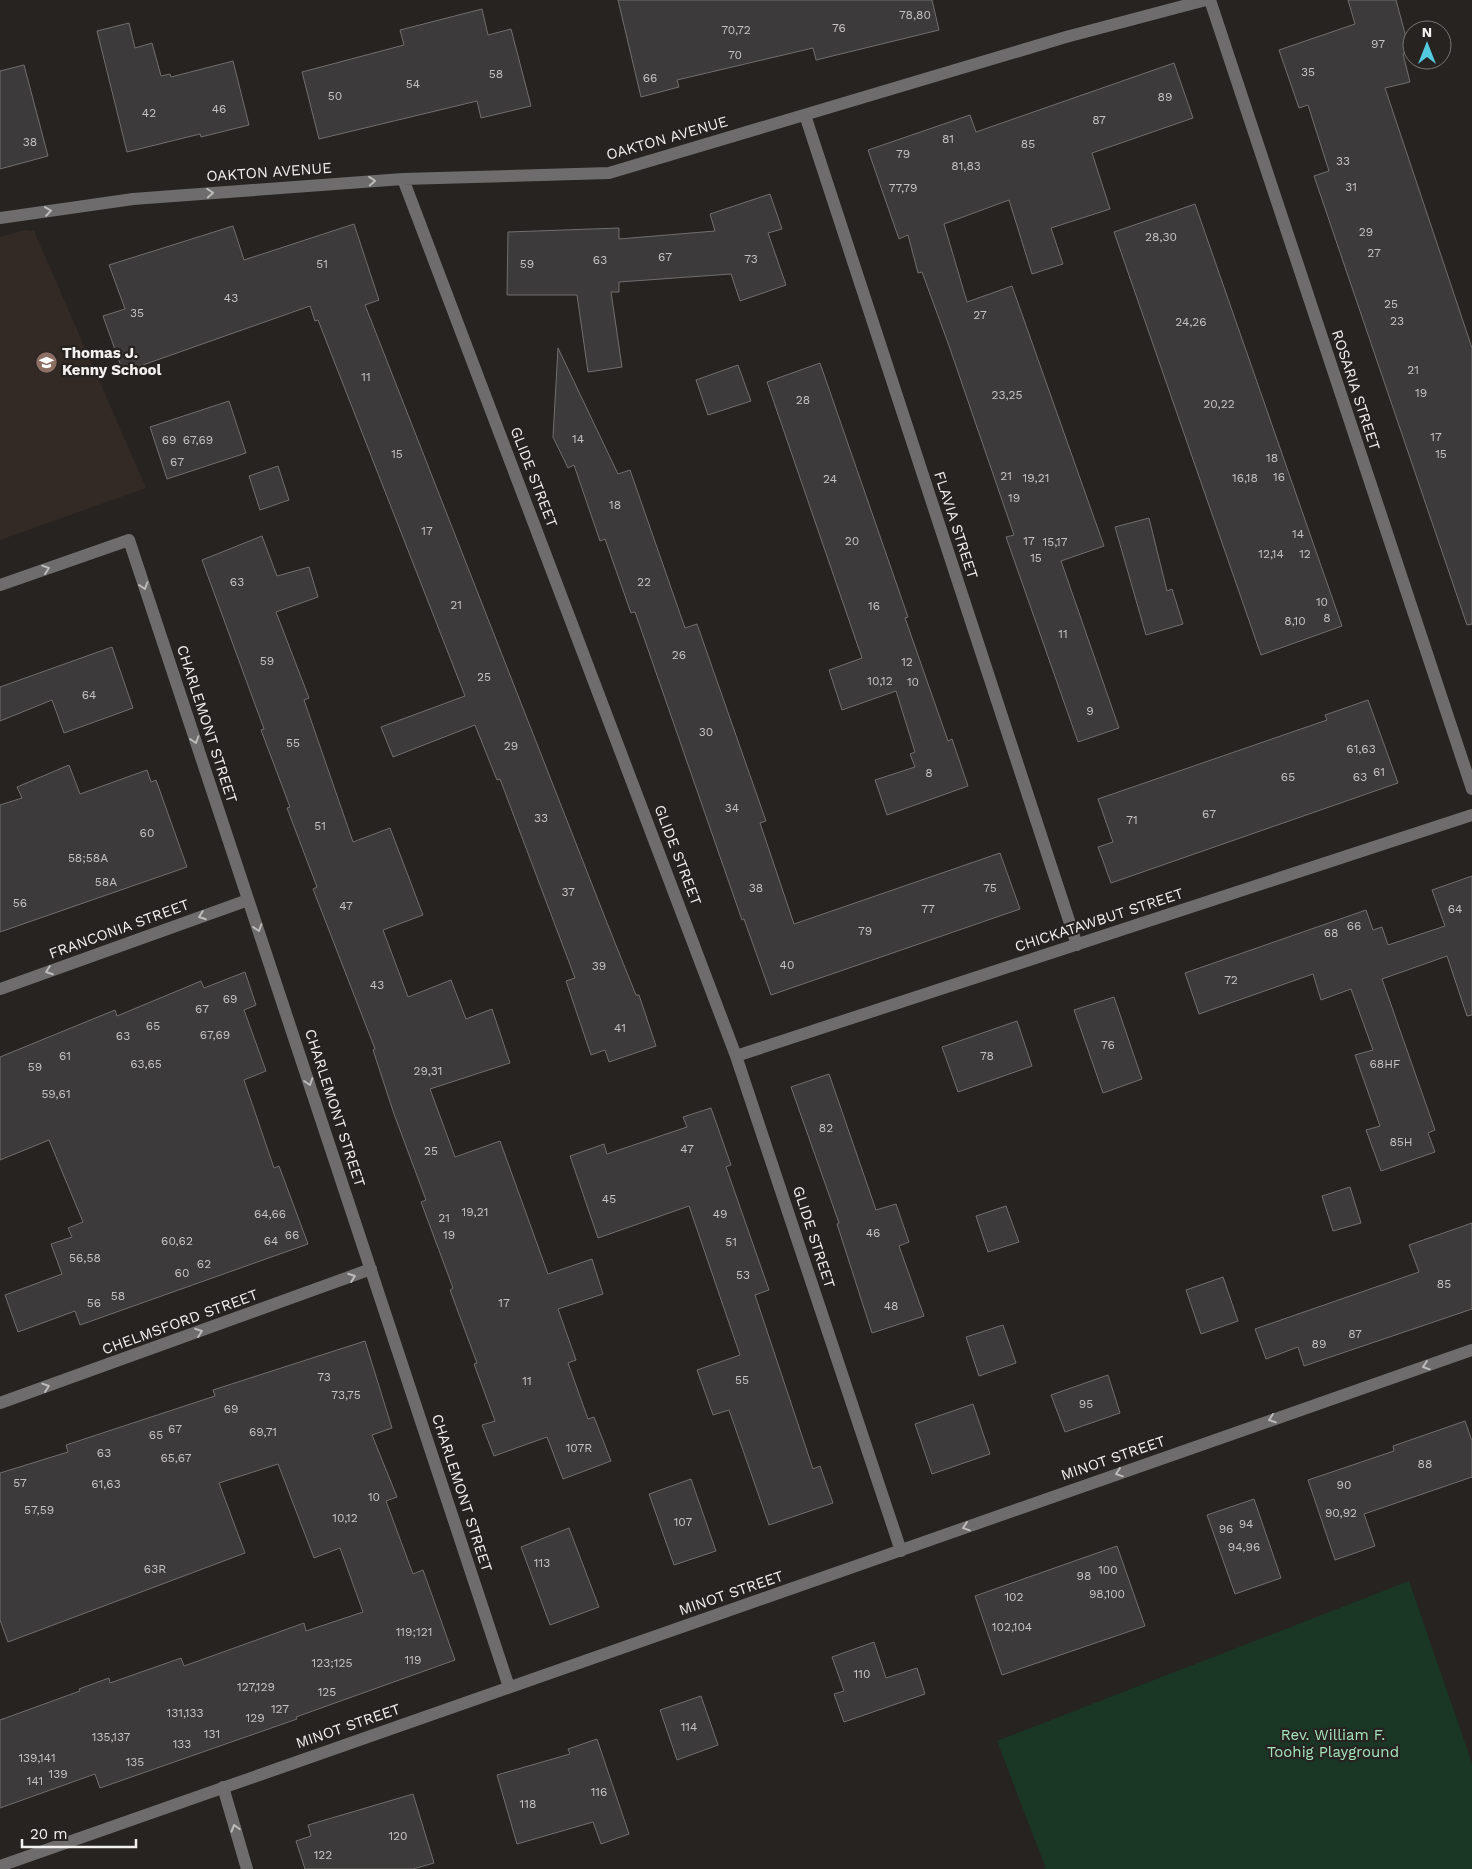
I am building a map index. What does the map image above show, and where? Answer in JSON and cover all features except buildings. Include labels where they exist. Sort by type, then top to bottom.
[{"type":"street","name":"OAKTON AVENUE","points":[[0,218],[133,199],[404,179],[609,173],[1066,37],[1208,0]]},
{"type":"street","name":"ROSARIA STREET","points":[[1208,0],[1472,789]]},
{"type":"street","name":"FLAVIA STREET","points":[[805,115],[1077,945]]},
{"type":"street","name":"GLIDE STREET","points":[[404,179],[736,1056],[900,1551]]},
{"type":"street","name":"CHARLEMONT STREET","points":[[0,585],[129,540],[509,1687]]},
{"type":"street","name":"CHICKATAWBUT STREET","points":[[736,1056],[1472,815]]},
{"type":"street","name":"FRANCONIA STREET","points":[[0,988],[248,900]]},
{"type":"street","name":"CHELMSFORD STREET","points":[[0,1404],[371,1270]]},
{"type":"street","name":"MINOT STREET","points":[[0,1866],[1472,1350]]},
{"type":"street","points":[[223,1788],[247,1869]]},
{"type":"shaded area","name":"Thomas J. Kenny School","points":[[25,230],[34,231],[146,488],[0,540],[0,237]]},
{"type":"green space","name":"Rev. William F. Toohig Playground","points":[[1409,1581],[1472,1763],[1472,1869],[1046,1869],[997,1741]]},
{"type":"place","name":"Thomas J. Kenny School","points":[[46,362]]}]
